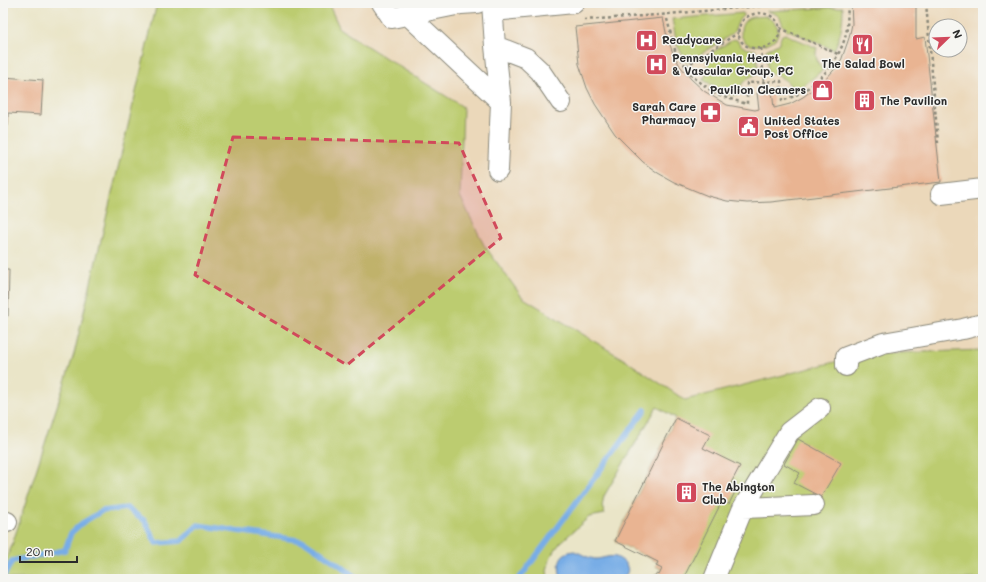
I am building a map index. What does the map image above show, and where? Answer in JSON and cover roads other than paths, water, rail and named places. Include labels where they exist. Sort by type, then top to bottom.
[{"type":"lane","points":[[382,3],[392,18],[408,14],[477,5],[577,12]]},
{"type":"lane","points":[[477,5],[495,46],[501,102],[498,170]]},
{"type":"lane","points":[[408,14],[501,102]]},
{"type":"lane","points":[[495,46],[526,58],[540,71],[561,102]]},
{"type":"lane","points":[[941,194],[983,189]]},
{"type":"lane","points":[[846,366],[846,357],[883,344],[963,330],[983,324]]},
{"type":"lane","points":[[714,579],[743,508],[789,432],[820,408]]},
{"type":"lane","points":[[743,508],[814,505]]},
{"type":"water","points":[[574,551],[589,558],[595,559],[611,556],[616,557],[626,565],[628,571],[627,574],[620,579],[561,579],[559,569],[560,560],[564,554]]},
{"type":"waterway","points":[[519,579],[645,410]]},
{"type":"waterway","points":[[3,578],[12,561],[65,550],[71,533],[82,523],[102,511],[127,508],[145,521],[156,543],[181,541],[198,525],[304,541],[358,579]]},
{"type":"place","name":"Readycare","points":[[647,40]]},
{"type":"place","name":"The Salad Bowl","points":[[863,44]]},
{"type":"place","name":"Pennsylvania Heart & Vascular Group, PC","points":[[656,64]]},
{"type":"place","name":"Pavilion Cleaners","points":[[822,90]]},
{"type":"place","name":"The Pavilion","points":[[864,101]]},
{"type":"place","name":"Sarah Care Pharmacy","points":[[711,113]]},
{"type":"place","name":"United States Post Office","points":[[748,127]]},
{"type":"place","name":"The Abington Club","points":[[686,493]]}]
